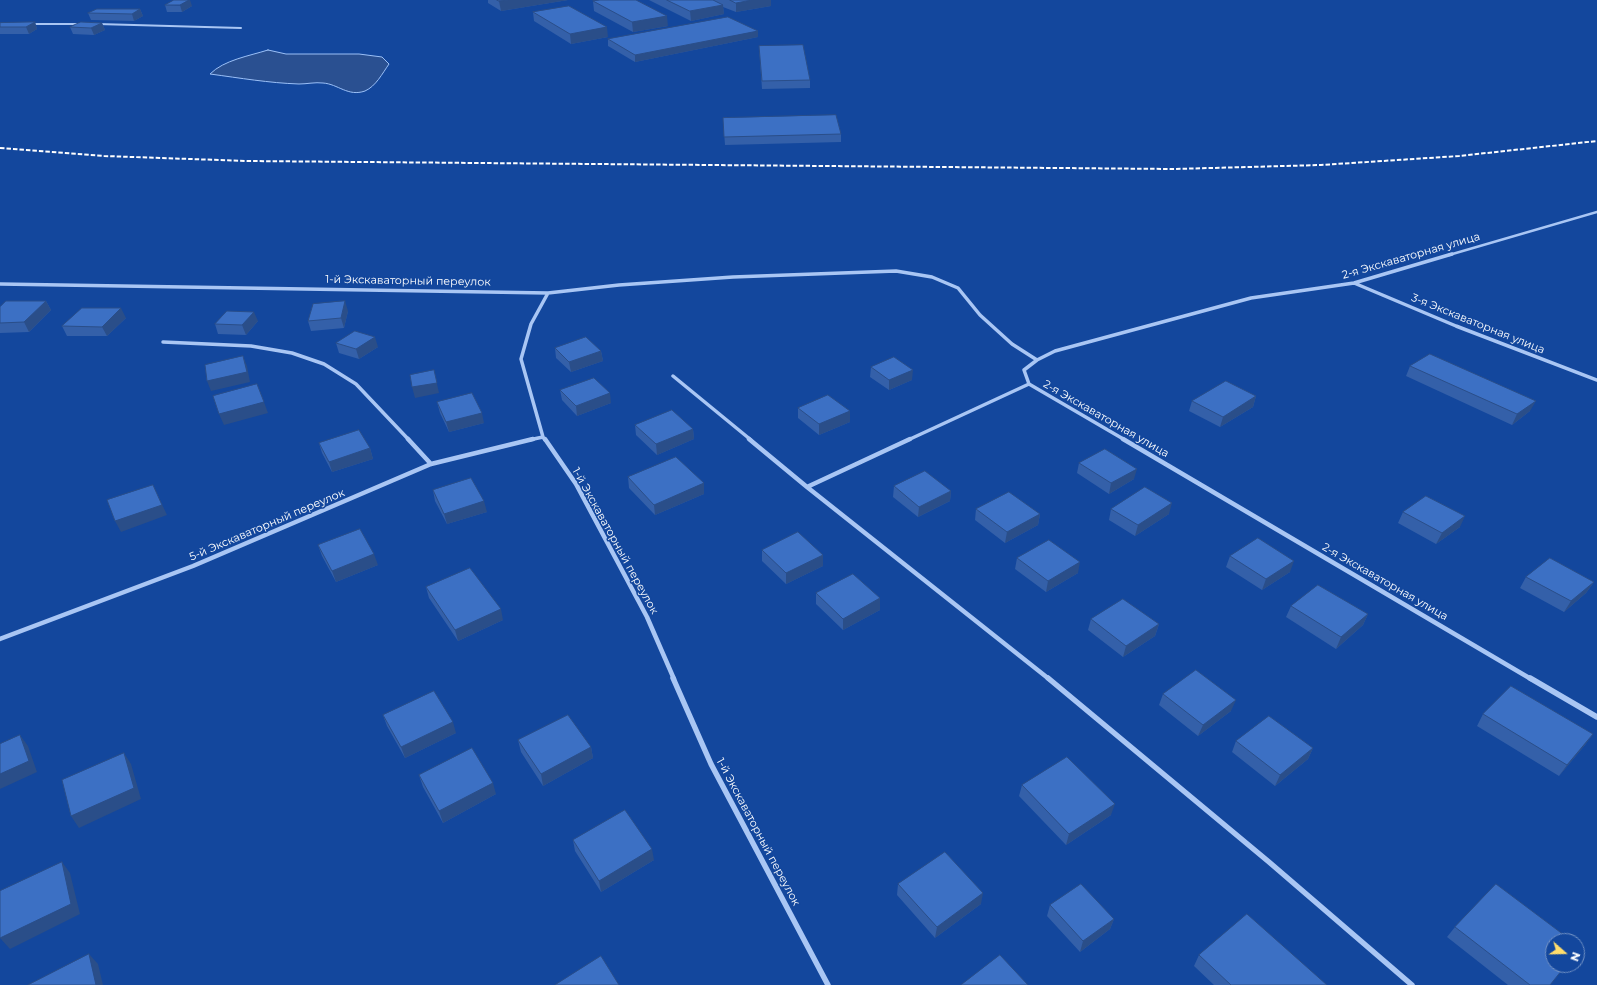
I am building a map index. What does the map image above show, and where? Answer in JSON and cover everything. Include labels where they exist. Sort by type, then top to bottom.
[{"type":"street","points":[[23,24],[86,24]]},
{"type":"street","points":[[93,24],[241,28]]},
{"type":"street","name":"2-я Экскаваторная улица","points":[[1597,212],[1354,283],[1251,298],[1055,351],[1037,360],[1024,370],[1030,384],[1597,717]]},
{"type":"street","points":[[548,293],[619,285],[741,277],[811,273],[896,271],[932,277],[958,288],[980,315],[1012,344],[1037,360]]},
{"type":"street","name":"3-я Экскаваторная улица","points":[[1354,283],[1456,326],[1597,380]]},
{"type":"street","name":"1-й Экскаваторный переулок","points":[[0,284],[548,293],[531,324],[520,359],[543,437],[576,484],[647,617],[711,764],[828,985]]},
{"type":"street","points":[[162,342],[251,346],[292,352],[324,364],[356,384],[431,464]]},
{"type":"street","points":[[673,376],[807,487],[1070,695],[1412,985]]},
{"type":"street","points":[[807,487],[1030,384]]},
{"type":"street","name":"5-й Экскаваторный переулок","points":[[0,639],[192,566],[431,464],[543,437]]},
{"type":"water","points":[[268,50],[286,54],[359,54],[382,57],[389,64],[369,89],[359,92],[348,91],[323,83],[277,83],[210,74],[222,65],[229,62]]},
{"type":"building","points":[[174,0],[189,0],[180,5],[165,5]]},
{"type":"building","points":[[636,0],[667,16],[632,22],[593,1]]},
{"type":"building","points":[[667,0],[713,0],[723,5],[690,11]]},
{"type":"building","points":[[730,0],[752,0],[736,3]]},
{"type":"building","points":[[569,6],[607,27],[570,34],[533,12]]},
{"type":"building","points":[[97,9],[140,9],[132,14],[88,13]]},
{"type":"building","points":[[728,17],[758,31],[635,55],[608,39]]},
{"type":"building","points":[[35,22],[26,27],[0,27],[0,23]]},
{"type":"building","points":[[81,22],[102,23],[91,28],[70,27]]},
{"type":"building","points":[[803,45],[810,80],[762,81],[759,46]]},
{"type":"building","points":[[836,115],[841,134],[724,137],[723,118]]},
{"type":"building","points":[[6,301],[46,301],[24,322],[0,323],[0,307]]},
{"type":"building","points":[[345,301],[341,318],[308,321],[313,304]]},
{"type":"building","points":[[82,308],[121,308],[102,327],[62,326]]},
{"type":"building","points":[[227,311],[254,312],[242,325],[215,324]]},
{"type":"building","points":[[355,331],[375,337],[356,349],[336,343]]},
{"type":"building","points":[[586,337],[601,351],[569,362],[555,348]]},
{"type":"building","points":[[1430,354],[1536,401],[1517,414],[1410,366]]},
{"type":"building","points":[[243,356],[247,372],[207,381],[205,365]]},
{"type":"building","points":[[894,357],[913,370],[889,380],[871,367]]},
{"type":"building","points":[[434,370],[437,383],[412,387],[410,375]]},
{"type":"building","points":[[594,378],[610,393],[576,406],[560,390]]},
{"type":"building","points":[[1226,381],[1256,396],[1223,417],[1192,401]]},
{"type":"building","points":[[257,384],[264,402],[219,414],[213,396]]},
{"type":"building","points":[[472,393],[482,413],[446,422],[437,402]]},
{"type":"building","points":[[828,395],[850,411],[819,424],[798,408]]},
{"type":"building","points":[[672,410],[693,429],[656,444],[635,425]]},
{"type":"building","points":[[359,430],[370,448],[329,462],[319,443]]},
{"type":"building","points":[[1105,449],[1137,469],[1111,483],[1079,463]]},
{"type":"building","points":[[676,457],[704,483],[654,505],[628,477]]},
{"type":"building","points":[[925,471],[951,491],[919,507],[894,486]]},
{"type":"building","points":[[471,478],[484,501],[444,514],[433,490]]},
{"type":"building","points":[[153,485],[162,505],[115,521],[107,500]]},
{"type":"building","points":[[1145,487],[1172,503],[1138,525],[1111,509]]},
{"type":"building","points":[[1009,492],[1040,514],[1007,532],[976,509]]},
{"type":"building","points":[[1426,496],[1465,516],[1442,533],[1403,512]]},
{"type":"building","points":[[360,529],[374,554],[332,571],[318,545]]},
{"type":"building","points":[[798,532],[823,555],[786,573],[762,550]]},
{"type":"building","points":[[1258,538],[1294,561],[1266,579],[1230,556]]},
{"type":"building","points":[[1049,540],[1080,562],[1048,581],[1017,558]]},
{"type":"building","points":[[1550,558],[1594,582],[1571,601],[1526,577]]},
{"type":"building","points":[[470,568],[501,609],[455,630],[426,587]]},
{"type":"building","points":[[853,574],[880,598],[843,619],[816,593]]},
{"type":"building","points":[[1318,585],[1368,614],[1341,637],[1291,606]]},
{"type":"building","points":[[1123,599],[1159,624],[1126,646],[1091,619]]},
{"type":"building","points":[[1196,670],[1236,700],[1203,725],[1163,694]]},
{"type":"building","points":[[1511,686],[1593,734],[1567,765],[1483,714]]},
{"type":"building","points":[[434,691],[453,722],[401,747],[383,715]]},
{"type":"building","points":[[568,715],[591,747],[541,774],[518,740]]},
{"type":"building","points":[[1269,716],[1313,748],[1280,775],[1236,741]]},
{"type":"building","points":[[20,735],[29,761],[0,774],[0,744]]},
{"type":"building","points":[[472,748],[493,783],[439,811],[419,775]]},
{"type":"building","points":[[124,753],[134,788],[71,816],[62,780]]},
{"type":"building","points":[[1067,757],[1115,804],[1069,834],[1022,785]]},
{"type":"building","points":[[625,810],[652,849],[599,881],[573,840]]},
{"type":"building","points":[[945,852],[983,893],[937,927],[898,884]]},
{"type":"building","points":[[62,862],[71,904],[0,938],[0,891]]},
{"type":"building","points":[[1081,884],[1114,919],[1083,941],[1050,905]]},
{"type":"building","points":[[1496,884],[1561,933],[1545,933],[1545,973],[1560,973],[1550,985],[1530,985],[1455,927]]},
{"type":"building","points":[[1247,914],[1327,985],[1231,985],[1199,955]]},
{"type":"building","points":[[89,954],[96,985],[28,985]]},
{"type":"building","points":[[1000,955],[1028,985],[961,985]]},
{"type":"building","points":[[601,956],[619,985],[555,985]]},
{"type":"railway","points":[[0,148],[104,156],[247,161],[1174,169],[1321,165],[1459,156],[1597,141]]}]
